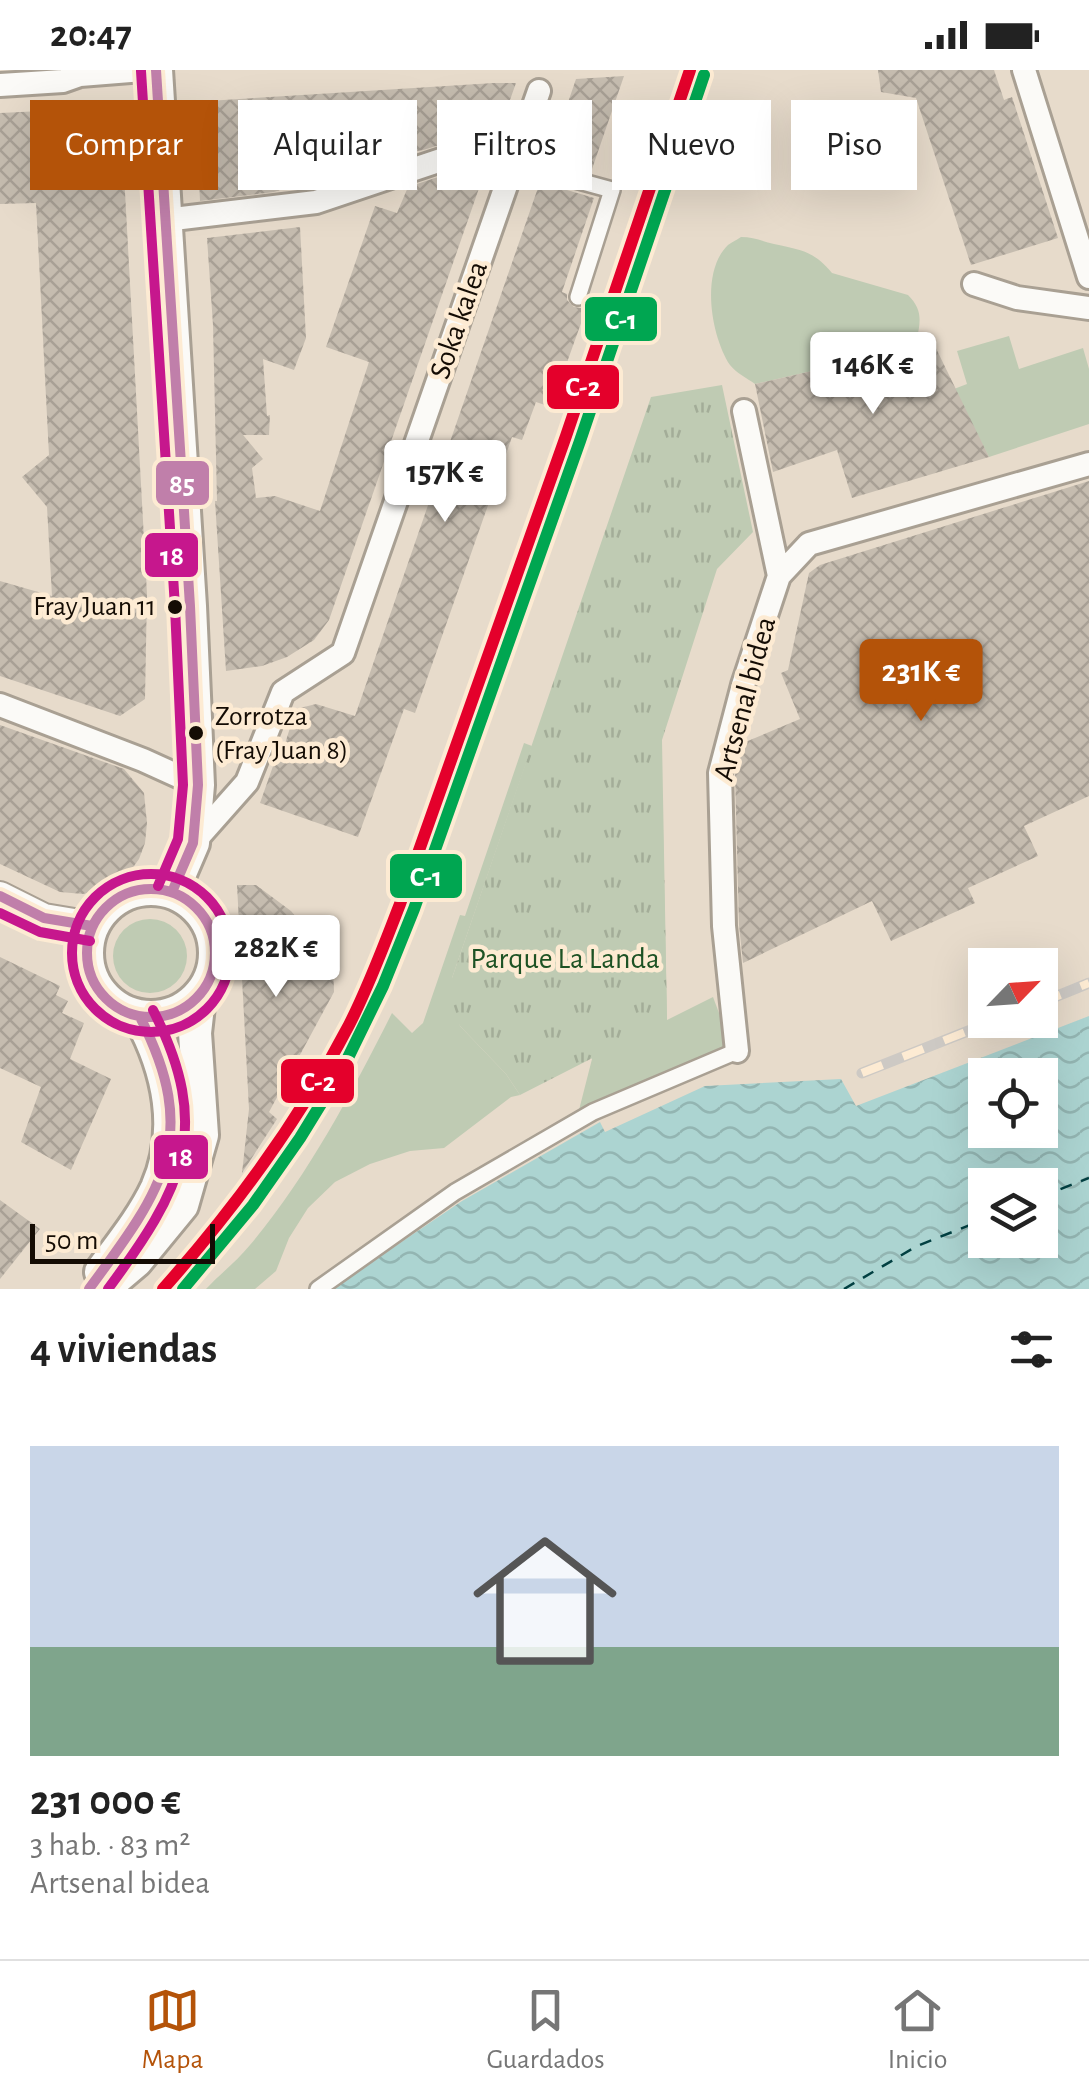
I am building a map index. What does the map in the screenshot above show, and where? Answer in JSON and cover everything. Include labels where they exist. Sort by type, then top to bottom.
[{"type":"main road","points":[[156,70],[198,786],[193,842],[172,892]]},
{"type":"main road","points":[[134,890],[172,892],[190,902],[205,918],[214,937],[210,979],[199,997],[182,1010],[140,1017],[123,1012],[106,1000],[87,966],[86,945],[92,926],[102,910],[134,890]]},
{"type":"main road","points":[[103,1289],[136,1261],[182,1206],[202,1135],[196,1033],[199,997]]},
{"type":"main road","points":[[89,1289],[157,1188],[171,1143],[172,1108],[158,1057],[140,1017]]},
{"type":"street","points":[[0,84],[63,82],[77,72],[143,70]]},
{"type":"street","points":[[1024,70],[1089,277]]},
{"type":"street","name":"Soka kalea","points":[[536,100],[539,91]]},
{"type":"street","points":[[165,220],[316,202],[437,161]]},
{"type":"street","points":[[578,298],[612,190],[592,185]]},
{"type":"street","name":"Soka kalea","points":[[193,842],[247,782],[283,692],[343,653],[503,190]]},
{"type":"street","points":[[974,284],[1017,298],[1089,308]]},
{"type":"street","name":"Artsenal bidea","points":[[737,1050],[724,926],[720,774],[743,685],[779,576],[744,412]]},
{"type":"street","points":[[779,576],[809,544],[1089,464]]},
{"type":"street","points":[[0,705],[198,786]]},
{"type":"street","points":[[0,896],[44,918],[92,926]]},
{"type":"street","points":[[318,1289],[456,1192],[593,1112],[737,1050]]},
{"type":"green space","points":[[741,237],[806,252],[832,273],[908,295],[919,315],[917,338],[857,348],[860,360],[755,384],[738,373],[723,353],[711,304],[719,257]]},
{"type":"green space","points":[[1009,336],[1019,369],[1083,348],[1089,369],[1089,424],[989,457],[954,389],[967,384],[957,351]]},
{"type":"green space","name":"Parque La Landa","points":[[722,385],[753,532],[717,569],[662,740],[667,1020],[520,1095],[506,1074],[460,1026],[450,1004],[452,978],[651,397]]},
{"type":"green space","points":[[524,743],[532,746],[452,978],[460,1026],[506,1074],[520,1095],[511,1097],[444,1148],[410,1151],[370,1164],[335,1182],[308,1208],[289,1238],[276,1271],[255,1289],[206,1289],[245,1251],[310,1163],[392,1013],[412,1033],[423,1023],[460,915],[465,916]]},
{"type":"green space","points":[[663,829],[667,1020],[713,997],[731,1045],[582,1113],[579,1110],[592,1059],[588,1050]]},
{"type":"green space","points":[[150,919],[176,930],[187,956],[176,982],[150,993],[124,982],[113,956],[124,930]]},
{"type":"water","points":[[1089,1016],[1089,1289],[332,1289],[462,1201],[600,1122],[605,1132],[705,1086],[841,1079],[856,1106],[968,1063],[968,1148],[1058,1148],[1058,1058],[980,1058],[1032,1038],[1058,1038],[1058,1028]]},
{"type":"building","points":[[878,70],[994,70],[1004,100],[1012,97],[1058,238],[971,265],[916,98],[881,92]]},
{"type":"building","points":[[624,76],[616,100],[612,100],[612,111],[592,169],[592,100],[569,100],[576,79]]},
{"type":"building","points":[[516,83],[510,100],[437,100],[437,146],[417,151],[417,100],[238,100],[238,190],[280,190],[200,201],[199,190],[218,190],[218,100]]},
{"type":"building","points":[[30,112],[30,190],[125,190],[147,594],[145,699],[120,716],[0,676],[0,581],[52,596],[47,507],[22,477],[49,455],[36,203],[0,204],[0,113]]},
{"type":"building","points":[[437,177],[437,190],[478,190],[329,620],[314,640],[287,657],[262,666],[226,671],[215,501],[213,325],[207,238],[300,227],[306,338],[294,370],[263,359],[269,435],[243,435],[263,459],[252,468],[256,498],[275,496],[320,511],[369,362],[326,347],[375,206],[397,213],[407,190],[417,190],[417,184]]},
{"type":"building","points":[[537,190],[567,190],[594,198],[562,292],[574,307],[581,308],[589,301],[551,407],[536,402],[522,440],[512,437],[415,713],[404,709],[358,837],[260,803],[296,709],[316,704],[355,716]]},
{"type":"building","points":[[930,336],[989,457],[852,498],[837,450],[773,472],[755,384],[860,360],[857,348]]},
{"type":"building","points":[[1089,481],[1089,796],[1024,826],[1038,856],[968,888],[975,903],[891,941],[872,901],[743,963],[735,775],[743,743],[800,719],[781,673],[788,670],[809,573],[820,565]]},
{"type":"building","points":[[0,725],[124,769],[144,793],[147,823],[145,843],[129,873],[103,889],[83,894],[60,892],[0,864]]},
{"type":"building","points":[[237,885],[256,885],[291,911],[333,962],[334,992],[269,1112],[277,1119],[242,1173],[249,1109]]},
{"type":"building","points":[[0,957],[60,986],[56,995],[68,1001],[62,1013],[84,1023],[70,1059],[111,1079],[71,1170],[21,1142],[41,1087],[0,1068]]},
{"type":"building","points":[[0,1200],[40,1229],[0,1279]]},
{"type":"ferry route","points":[[1058,1190],[1089,1178]]},
{"type":"ferry route","points":[[844,1289],[917,1246],[968,1226]]},
{"type":"railway","points":[[1058,996],[1089,983]]},
{"type":"railway","points":[[862,1073],[968,1031]]},
{"type":"transit line","name":"85","points":[[156,70],[198,785],[193,843],[172,892]]},
{"type":"transit line","name":"C-2","points":[[163,1289],[240,1195],[287,1129],[330,1061],[370,980],[566,436],[690,70]]},
{"type":"transit line","name":"18","points":[[141,71],[183,785],[178,839],[158,886]]},
{"type":"transit line","name":"C-1","points":[[183,1289],[253,1205],[300,1138],[343,1068],[383,986],[580,441],[704,75]]},
{"type":"transit line","name":"18","points":[[151,874],[181,880],[207,897],[224,923],[230,953],[224,983],[207,1009],[181,1026],[151,1032],[121,1026],[95,1009],[78,983],[72,953],[78,923],[95,897],[121,880],[151,874]]},
{"type":"transit line","name":"85","points":[[151,889],[176,894],[196,908],[210,928],[215,953],[210,978],[196,998],[176,1012],[151,1017],[126,1012],[106,998],[92,978],[87,953],[92,928],[106,908],[126,894],[151,889]]},
{"type":"transit line","name":"85","points":[[0,896],[44,918],[92,926]]},
{"type":"transit line","name":"18","points":[[0,913],[40,932],[90,941]]},
{"type":"transit line","name":"18","points":[[108,1289],[155,1220],[181,1157],[185,1125],[182,1090],[172,1052],[153,1010]]},
{"type":"transit line","name":"85","points":[[89,1289],[136,1222],[165,1161],[170,1130],[168,1097],[159,1059],[140,1017]]},
{"type":"place","name":"Fray Juan 11","points":[[175,607]]},
{"type":"place","name":"Zorrotza (Fray Juan 8)","points":[[196,733]]}]
